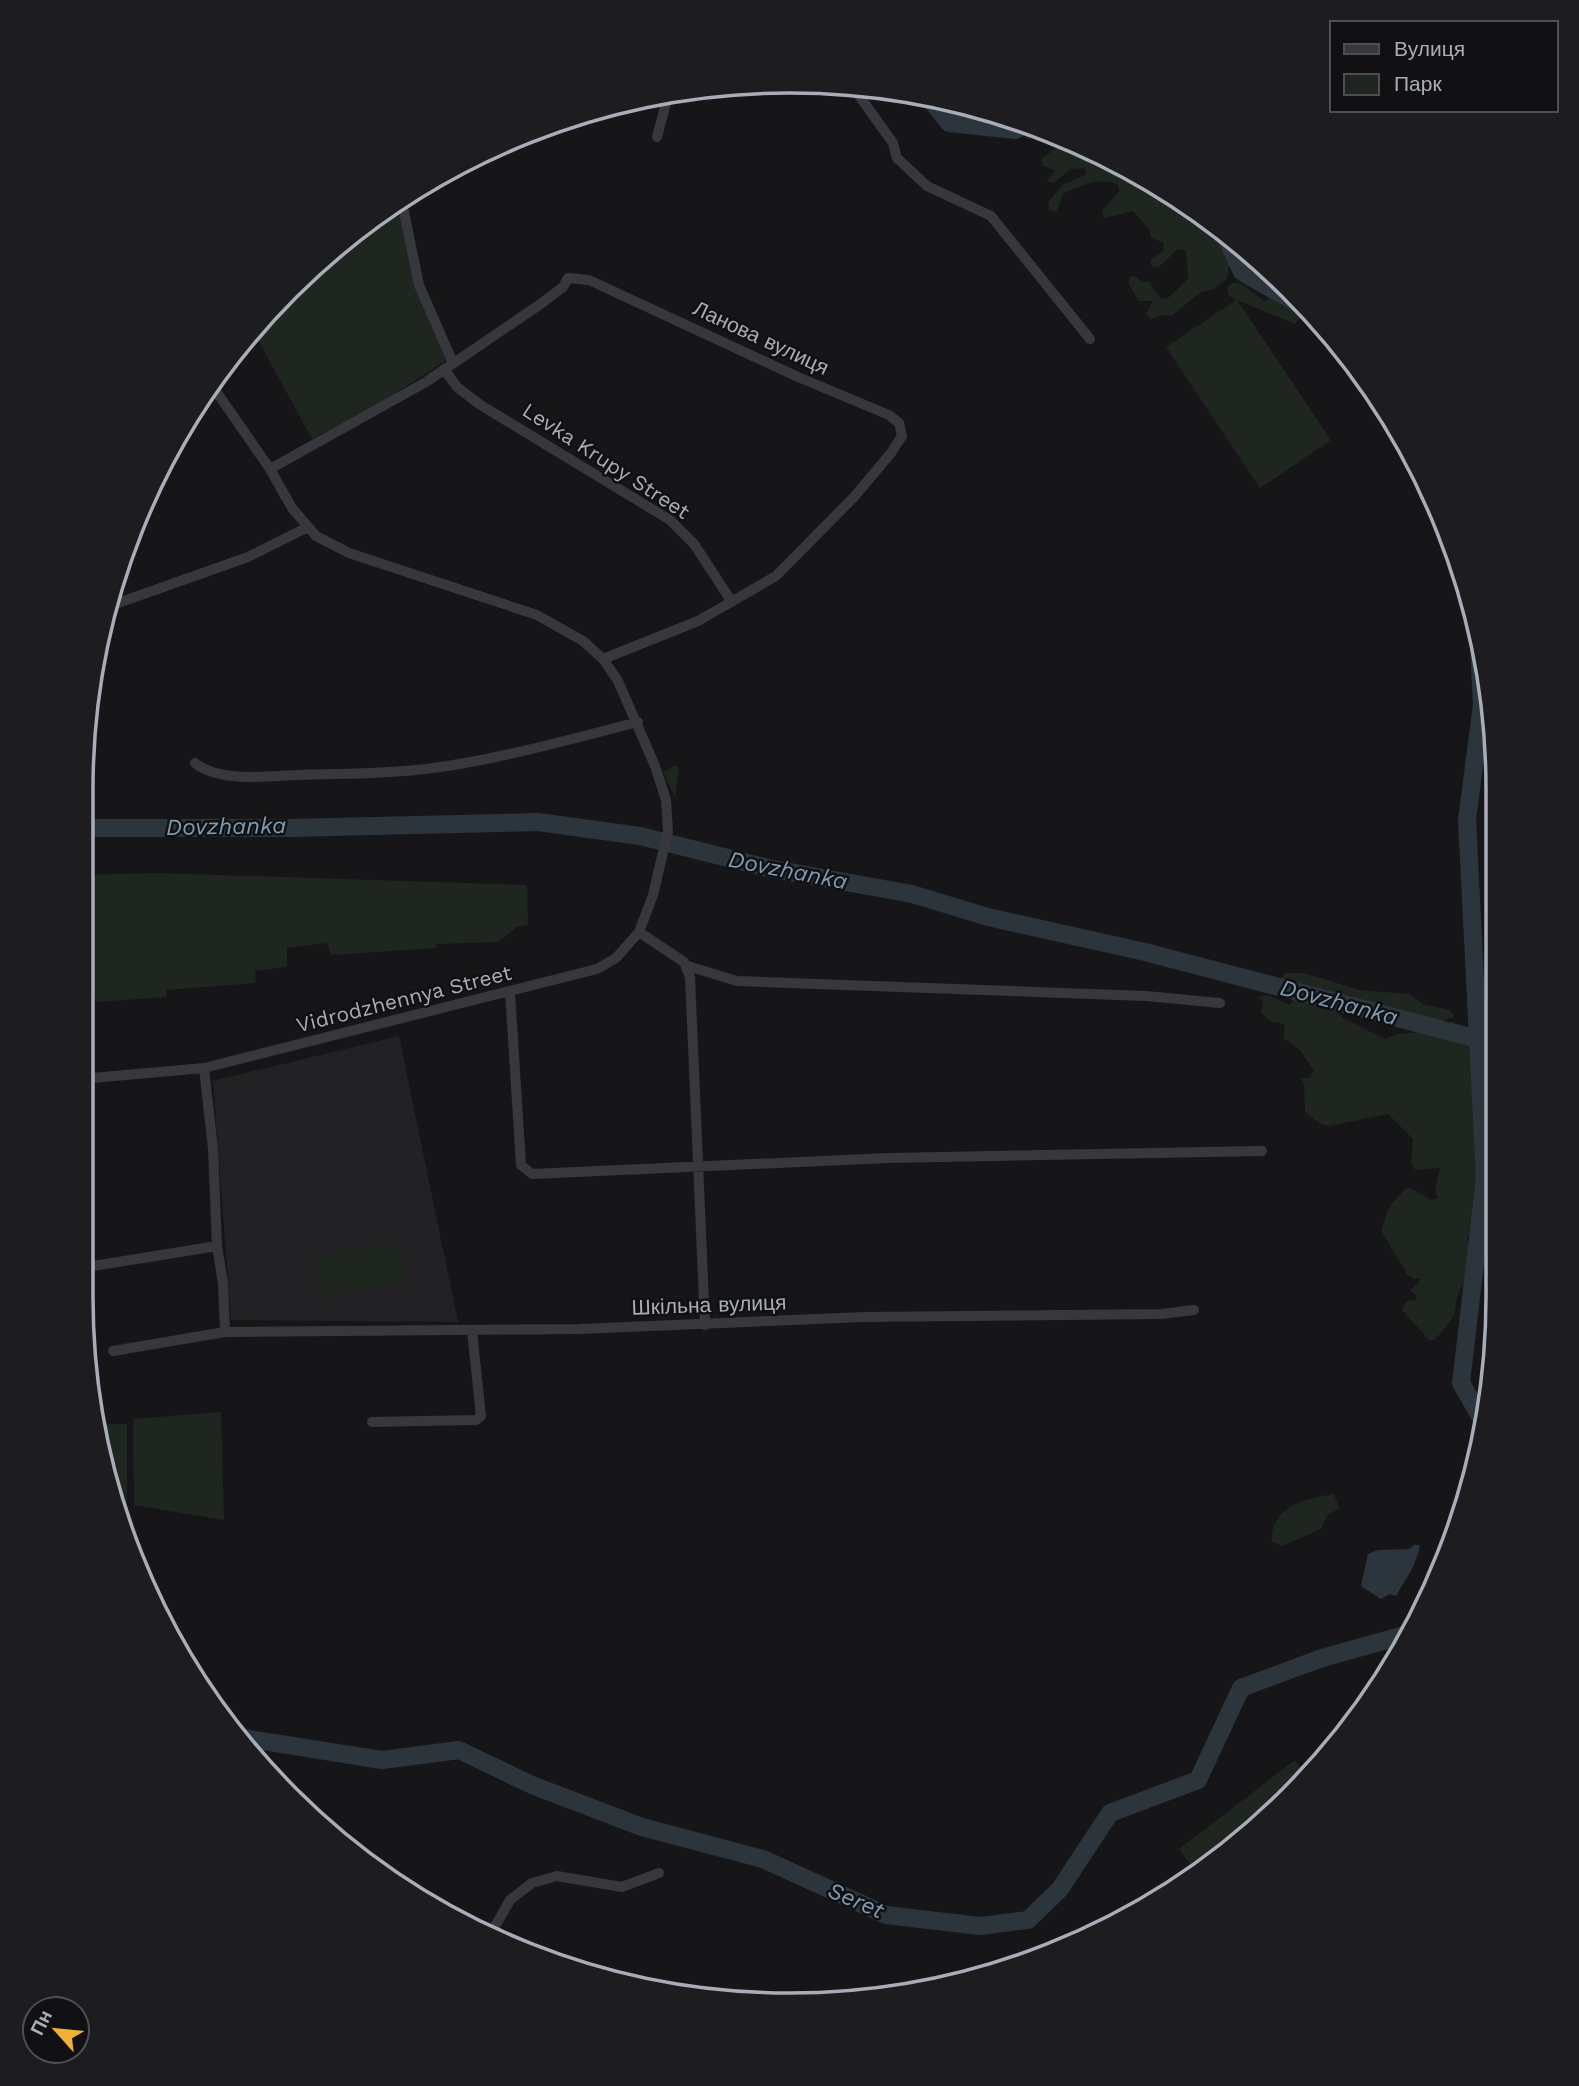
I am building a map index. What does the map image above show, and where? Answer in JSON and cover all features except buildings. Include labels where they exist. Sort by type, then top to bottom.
[{"type":"street","points":[[860,97],[893,143],[897,158],[927,186],[991,216],[1090,340]]},
{"type":"street","points":[[657,137],[666,104]]},
{"type":"street","name":"Levka Krupy Street","points":[[403,209],[419,285],[457,387],[479,404],[670,520],[694,544],[732,602]]},
{"type":"street","name":"Ланова вулиця","points":[[270,469],[359,421],[449,366],[542,303],[563,287],[568,278],[589,280],[798,377],[889,415],[899,423],[902,436],[891,453],[812,543],[776,576],[698,621],[603,659]]},
{"type":"street","points":[[118,603],[248,556],[306,527],[217,393]]},
{"type":"street","name":"Vidrodzhennya Street","points":[[93,1078],[204,1068],[597,969],[616,958],[639,932],[664,853],[668,831],[666,800],[638,722],[603,659],[583,640],[537,615],[349,553],[330,545],[306,527]]},
{"type":"street","points":[[195,763],[205,772],[277,776],[406,771],[459,763],[638,722]]},
{"type":"street","points":[[639,932],[688,966],[737,981],[1146,996],[1220,1003]]},
{"type":"street","points":[[688,966],[705,1325]]},
{"type":"street","points":[[510,992],[522,1164],[525,1170],[541,1174],[889,1158],[1262,1151]]},
{"type":"street","points":[[204,1068],[214,1149],[217,1246],[225,1332]]},
{"type":"street","points":[[93,1266],[217,1246]]},
{"type":"street","name":"Шкільна вулиця","points":[[113,1351],[225,1332],[471,1331],[705,1325],[864,1317],[1161,1314],[1194,1310]]},
{"type":"street","points":[[372,1422],[476,1420],[481,1416],[471,1331]]},
{"type":"street","points":[[495,1927],[510,1900],[532,1883],[557,1876],[622,1887],[659,1873]]},
{"type":"shaded area","points":[[399,1036],[458,1322],[231,1320],[213,1081]]},
{"type":"shaded area","points":[[1420,1545],[1416,1559],[1396,1596],[1390,1594],[1381,1599],[1361,1586],[1368,1554],[1378,1550],[1409,1549]]},
{"type":"green space","points":[[1058,147],[1138,186],[1177,210],[1232,252],[1227,278],[1211,290],[1201,292],[1171,316],[1163,315],[1150,319],[1146,313],[1153,301],[1139,301],[1128,283],[1130,276],[1137,277],[1142,282],[1149,281],[1161,299],[1168,298],[1188,279],[1186,251],[1178,249],[1158,268],[1151,266],[1151,259],[1163,251],[1164,243],[1151,238],[1150,231],[1133,211],[1104,218],[1102,211],[1120,190],[1117,184],[1104,181],[1090,183],[1064,193],[1056,212],[1049,210],[1048,203],[1061,186],[1087,174],[1084,168],[1070,169],[1054,183],[1047,181],[1055,170],[1043,166],[1041,159]]},
{"type":"green space","points":[[401,211],[416,281],[448,359],[385,400],[312,439],[258,340],[330,266]]},
{"type":"green space","points":[[1251,268],[1286,301],[1271,290]]},
{"type":"green space","points":[[1232,283],[1240,283],[1264,301],[1271,298],[1296,312],[1300,318],[1295,324],[1237,300],[1331,440],[1260,488],[1166,347],[1236,300],[1228,295],[1227,288]]},
{"type":"green space","points":[[678,766],[679,770],[675,798],[663,772]]},
{"type":"green space","points":[[1486,768],[1486,801],[1484,794]]},
{"type":"green space","points":[[158,873],[527,885],[528,925],[517,927],[498,942],[437,944],[436,948],[331,955],[327,943],[287,948],[287,967],[255,971],[256,983],[166,990],[166,997],[97,1002],[93,994],[93,875]]},
{"type":"green space","points":[[1285,973],[1304,973],[1360,990],[1409,994],[1425,1005],[1450,1010],[1454,1017],[1426,1027],[1384,1022],[1334,1009],[1343,1018],[1385,1039],[1398,1034],[1432,1031],[1453,1021],[1478,1050],[1480,1085],[1486,1106],[1475,1134],[1486,1163],[1475,1192],[1478,1217],[1467,1239],[1472,1264],[1457,1297],[1454,1316],[1435,1340],[1429,1340],[1402,1310],[1406,1301],[1416,1300],[1417,1296],[1410,1291],[1422,1278],[1414,1279],[1407,1274],[1381,1231],[1389,1207],[1405,1189],[1411,1188],[1431,1200],[1438,1198],[1435,1190],[1440,1168],[1415,1170],[1411,1162],[1413,1139],[1388,1114],[1329,1126],[1320,1124],[1305,1112],[1304,1085],[1300,1078],[1310,1078],[1314,1070],[1298,1048],[1283,1038],[1285,1024],[1272,1022],[1261,1013],[1263,1004],[1259,996],[1268,995],[1290,1005],[1293,1001],[1279,983]]},
{"type":"green space","points":[[399,1242],[406,1282],[321,1297],[314,1257]]},
{"type":"green space","points":[[221,1412],[224,1520],[134,1505],[133,1419]]},
{"type":"green space","points":[[105,1424],[127,1424],[127,1509],[116,1477]]},
{"type":"green space","points":[[1334,1494],[1339,1508],[1327,1516],[1321,1529],[1282,1546],[1272,1542],[1276,1520],[1283,1512],[1312,1498]]},
{"type":"green space","points":[[1295,1760],[1301,1768],[1249,1820],[1191,1865],[1179,1849]]},
{"type":"waterway","name":"Seret","points":[[938,109],[949,123],[1012,130]]},
{"type":"waterway","name":"Seret","points":[[1233,253],[1242,272],[1275,291]]},
{"type":"waterway","name":"Dovzhanka","points":[[1476,1410],[1461,1383],[1485,1178],[1467,820],[1481,711]]},
{"type":"waterway","name":"Dovzhanka","points":[[93,828],[291,828],[538,822],[640,836],[768,868],[912,894],[988,917],[1145,952],[1478,1039]]},
{"type":"waterway","name":"Seret","points":[[252,1739],[382,1760],[459,1750],[532,1785],[642,1827],[763,1859],[886,1915],[980,1926],[1028,1920],[1060,1889],[1110,1813],[1198,1780],[1241,1688],[1322,1658],[1397,1637]]}]
